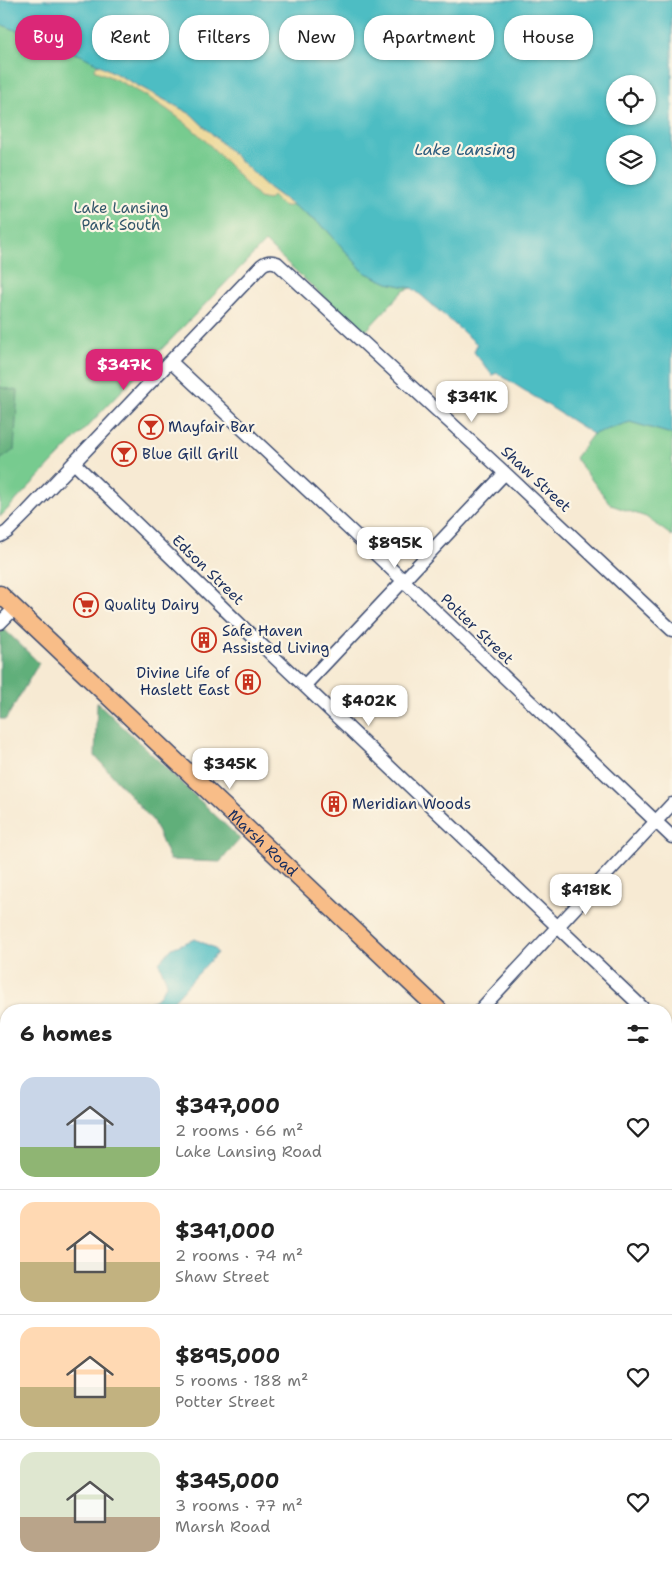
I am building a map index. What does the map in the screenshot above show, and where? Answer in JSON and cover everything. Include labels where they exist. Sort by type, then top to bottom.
[{"type":"main road","name":"Marsh Road","points":[[0,594],[433,1004]]},
{"type":"street","name":"Shaw Street","points":[[171,362],[262,265],[270,261],[277,263],[506,473],[672,630]]},
{"type":"street","points":[[0,536],[27,512],[171,362]]},
{"type":"street","name":"Potter Street","points":[[171,362],[672,837]]},
{"type":"street","name":"Edson Street","points":[[74,463],[639,1004]]},
{"type":"street","points":[[305,685],[506,473]]},
{"type":"street","points":[[0,623],[15,608]]},
{"type":"street","points":[[486,1004],[672,804]]},
{"type":"green space","name":"Lake Lansing Park South","points":[[0,24],[15,30],[15,60],[82,60],[82,56],[191,114],[268,187],[326,229],[364,272],[388,283],[412,288],[403,291],[363,334],[265,242],[0,517]]},
{"type":"green space","points":[[0,387],[18,391],[14,450],[0,460]]},
{"type":"green space","points":[[630,422],[672,434],[672,536],[646,517],[611,505],[575,458],[593,434]]},
{"type":"green space","points":[[4,629],[39,663],[6,719],[0,719],[0,633]]},
{"type":"green space","points":[[97,702],[240,839],[220,862],[170,860],[153,821],[95,756]]},
{"type":"sand","points":[[98,64],[191,114],[268,187],[292,205],[283,205],[272,196],[268,200],[259,198],[216,151],[189,126],[143,94],[94,70]]},
{"type":"water","name":"Lake Lansing","points":[[0,0],[672,0],[672,434],[630,422],[593,434],[497,373],[492,375],[474,352],[477,344],[422,296],[412,288],[388,283],[364,272],[326,229],[268,187],[191,114],[82,56],[82,15],[15,15],[15,30],[0,24]]},
{"type":"water","points":[[195,939],[214,948],[217,953],[170,1004],[146,1004],[158,998],[167,983],[159,963],[172,948]]},
{"type":"place","name":"Mayfair Bar","points":[[151,427]]},
{"type":"place","name":"Blue Gill Grill","points":[[124,454]]},
{"type":"place","name":"Quality Dairy","points":[[86,605]]},
{"type":"place","name":"Safe Haven Assisted Living","points":[[204,640]]},
{"type":"place","name":"Divine Life of Haslett East","points":[[248,682]]},
{"type":"place","name":"Meridian Woods","points":[[334,804]]}]
